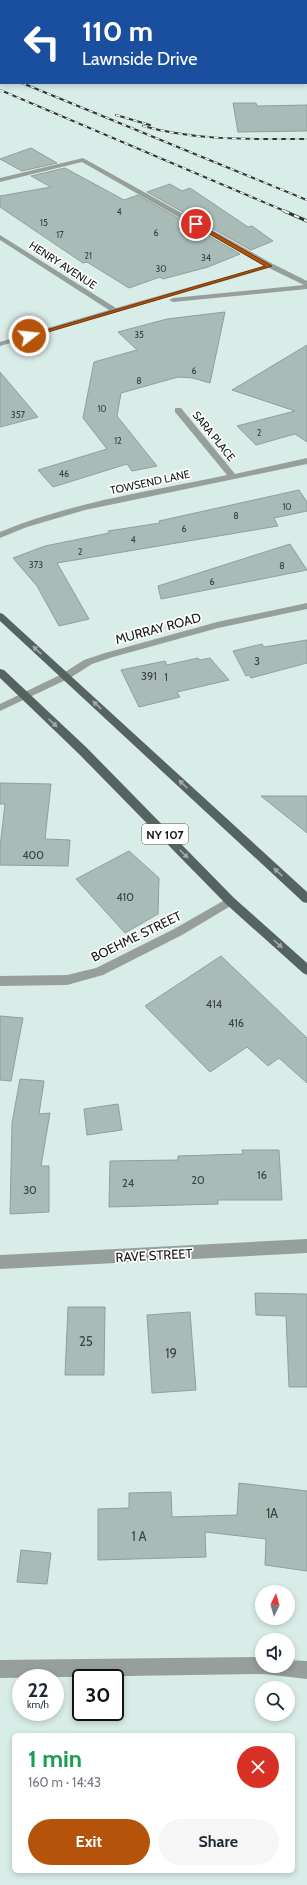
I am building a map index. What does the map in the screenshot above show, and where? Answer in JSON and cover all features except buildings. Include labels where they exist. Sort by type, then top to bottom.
[{"type":"main road","points":[[0,616],[307,899]]},
{"type":"main road","name":"NY 107","points":[[0,672],[83,751],[230,901],[307,970]]},
{"type":"street","points":[[0,180],[83,160],[306,287]]},
{"type":"street","name":"HENRY AVENUE","points":[[0,237],[115,311]]},
{"type":"street","points":[[0,344],[270,266]]},
{"type":"street","points":[[145,302],[306,287]]},
{"type":"street","name":"SARA PLACE","points":[[178,410],[232,476]]},
{"type":"street","name":"TOWSEND LANE","points":[[0,535],[24,525],[83,508],[307,461]]},
{"type":"street","name":"MURRAY ROAD","points":[[0,708],[66,676],[88,662],[134,646],[217,625],[307,606]]},
{"type":"street","name":"BOEHME STREET","points":[[0,981],[66,980],[99,972],[178,932],[230,901]]},
{"type":"street","name":"RAVE STREET","points":[[0,1262],[307,1246]]},
{"type":"street","points":[[0,1669],[255,1666]]},
{"type":"street","points":[[295,1669],[307,1670]]},
{"type":"railway","points":[[24,84],[307,200]]},
{"type":"railway","points":[[0,90],[287,212]]},
{"type":"railway","points":[[116,115],[150,125]]},
{"type":"railway","points":[[143,126],[163,131],[204,137],[245,139],[307,139]]},
{"type":"railway","points":[[284,211],[307,221]]},
{"type":"route","points":[[29,336],[270,266],[196,224]]}]
